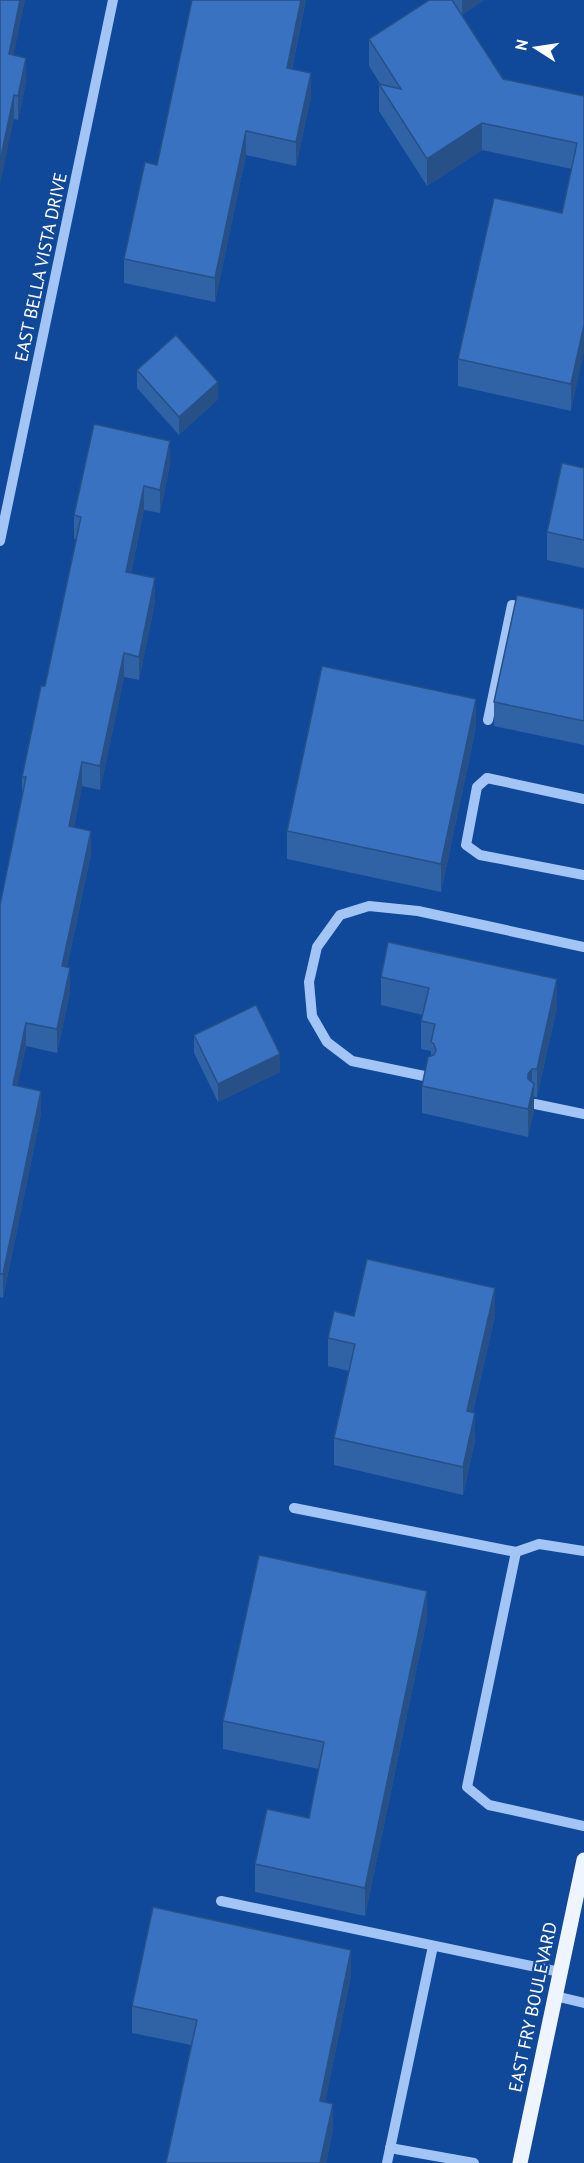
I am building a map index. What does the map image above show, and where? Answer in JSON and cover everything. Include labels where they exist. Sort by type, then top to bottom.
[{"type":"main road","name":"EAST FRY BOULEVARD","points":[[520,2163],[584,1860]]},
{"type":"street","name":"EAST BELLA VISTA DRIVE","points":[[0,541],[113,0]]},
{"type":"street","points":[[488,720],[512,605],[543,611]]},
{"type":"street","points":[[584,799],[487,778],[477,787],[466,845],[480,855],[584,875]]},
{"type":"street","points":[[429,1077],[352,1061],[327,1042],[312,1016],[309,981],[317,947],[340,915],[369,906],[418,911],[584,947]]},
{"type":"street","points":[[535,1104],[584,1114]]},
{"type":"street","points":[[294,1508],[516,1552],[539,1544],[584,1551]]},
{"type":"street","points":[[516,1552],[467,1787],[489,1804],[584,1826]]},
{"type":"street","points":[[221,1901],[560,1972]]},
{"type":"street","points":[[387,2163],[433,1946]]},
{"type":"street","points":[[555,1996],[584,2003]]},
{"type":"street","points":[[390,2148],[474,2163]]},
{"type":"building","points":[[0,0],[20,0],[9,54],[26,58],[18,96],[14,95],[0,161]]},
{"type":"building","points":[[192,0],[301,0],[287,68],[311,73],[296,142],[246,131],[215,278],[124,259],[145,162],[157,165]]},
{"type":"building","points":[[429,0],[452,0],[503,79],[584,96],[584,325],[571,384],[458,359],[494,198],[562,213],[577,143],[482,123],[427,159],[379,84],[401,89],[369,39]]},
{"type":"building","points":[[176,335],[218,382],[179,417],[137,370]]},
{"type":"building","points":[[94,424],[170,441],[160,490],[144,486],[126,572],[155,578],[139,657],[124,653],[100,766],[82,762],[69,826],[91,831],[62,966],[70,968],[57,1029],[26,1023],[13,1085],[41,1091],[3,1274],[0,1274],[0,905],[26,777],[22,777],[41,686],[45,686],[81,517],[74,515]]},
{"type":"building","points":[[562,463],[584,468],[584,540],[547,532]]},
{"type":"building","points":[[517,595],[584,609],[584,721],[494,702]]},
{"type":"building","points":[[322,666],[476,699],[441,864],[287,831]]},
{"type":"building","points":[[388,942],[557,979],[537,1069],[532,1069],[528,1074],[528,1079],[534,1084],[528,1109],[422,1086],[428,1057],[434,1055],[436,1050],[431,1042],[435,1024],[421,1021],[429,988],[381,977]]},
{"type":"building","points":[[256,1005],[280,1054],[218,1084],[194,1035]]},
{"type":"building","points":[[367,1259],[495,1288],[467,1411],[475,1413],[463,1467],[334,1438],[355,1344],[328,1338],[334,1311],[354,1316]]},
{"type":"building","points":[[259,1555],[427,1591],[365,1888],[255,1864],[267,1809],[309,1818],[324,1742],[223,1721]]},
{"type":"building","points":[[153,1907],[351,1950],[320,2101],[333,2104],[320,2163],[166,2163],[197,2020],[132,2006]]}]
